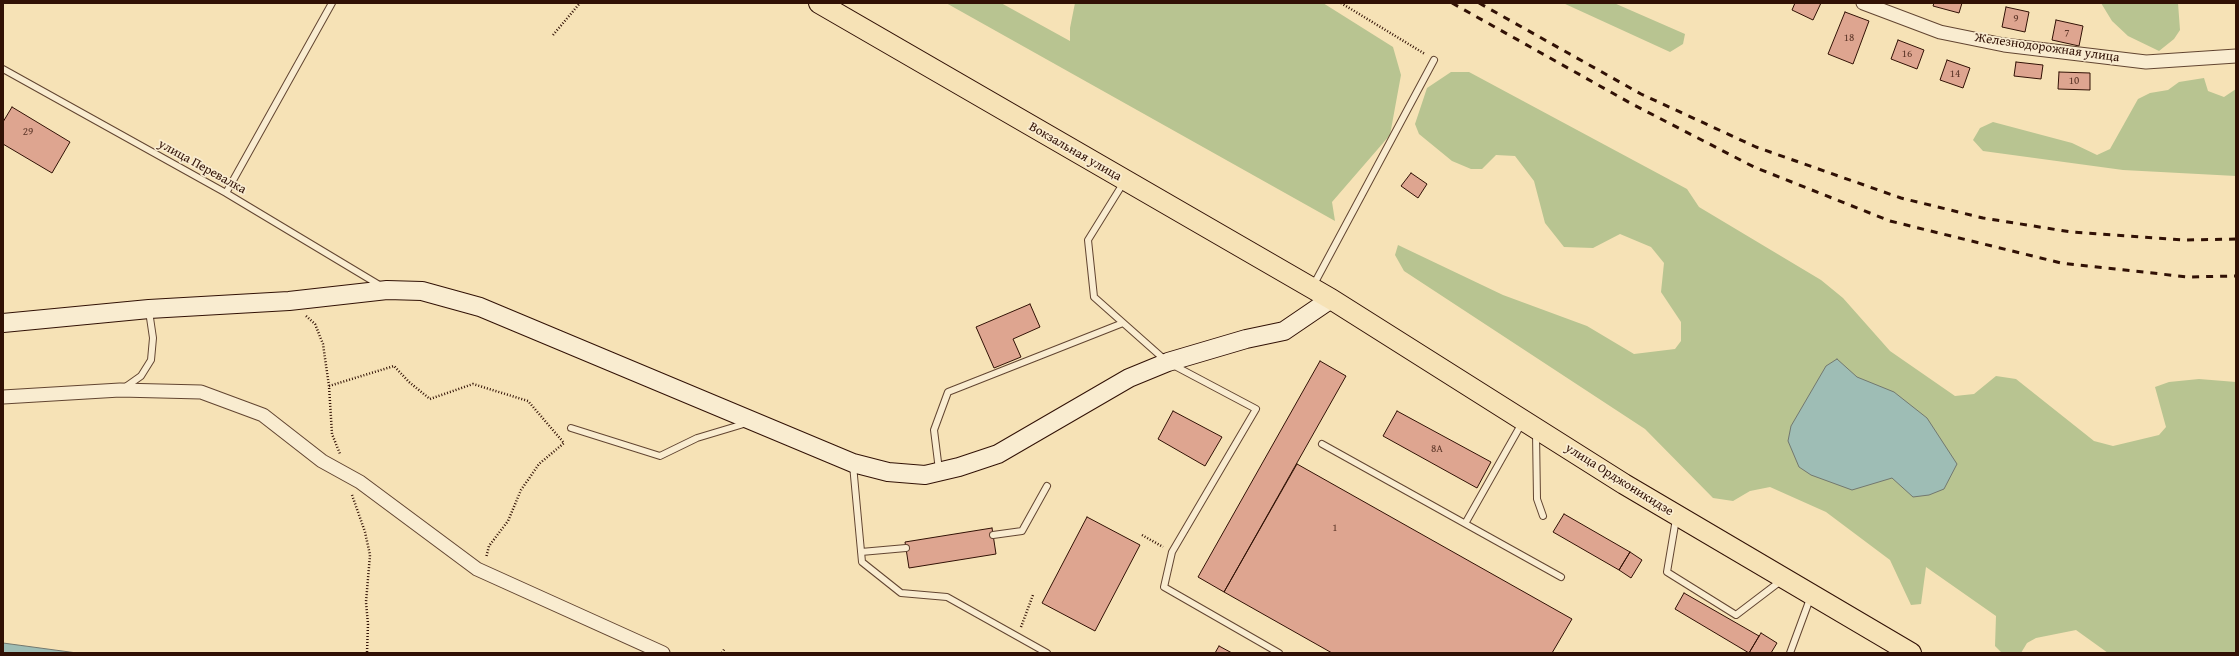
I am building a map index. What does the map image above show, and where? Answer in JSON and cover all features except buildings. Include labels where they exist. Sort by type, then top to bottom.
[{"type":"main road","name":"Вокзальная улица","points":[[819,3],[1312,290],[1331,299]]},
{"type":"main road","name":"улица Орджоникидзе","points":[[1331,299],[1530,426],[1676,516],[1911,653]]},
{"type":"street","name":"Железнодорожная улица","points":[[1863,3],[1940,32],[2004,45],[2146,62],[2236,56]]},
{"type":"street","points":[[3,323],[149,309],[289,300],[387,290],[422,291],[480,307],[853,463],[888,472],[925,475],[959,467],[998,454],[1129,378],[1168,362],[1246,339],[1284,331],[1331,299]]},
{"type":"street","points":[[3,397],[120,390],[200,392],[208,394],[264,416],[322,461],[347,475],[483,572],[663,653]]},
{"type":"lane","points":[[226,193],[332,3]]},
{"type":"lane","points":[[1312,290],[1434,60]]},
{"type":"lane","name":"улица Перевалка","points":[[3,69],[226,193],[387,290]]},
{"type":"lane","points":[[1125,181],[1088,240],[1094,297],[1168,362],[1256,408],[1172,552],[1164,587],[1279,653]]},
{"type":"lane","points":[[120,390],[140,376],[151,360],[153,338],[149,309]]},
{"type":"lane","points":[[939,472],[934,430],[948,392],[1123,324]]},
{"type":"lane","points":[[571,428],[660,456],[697,438],[752,422]]},
{"type":"lane","points":[[1530,426],[1537,499],[1543,516]]},
{"type":"lane","points":[[1466,522],[1530,426]]},
{"type":"lane","points":[[1322,444],[1466,522],[1561,578]]},
{"type":"lane","points":[[853,463],[862,562],[902,592],[947,597],[1048,653]]},
{"type":"lane","points":[[993,535],[1022,531],[1047,486]]},
{"type":"lane","points":[[1676,516],[1667,572],[1736,615],[1784,579]]},
{"type":"lane","points":[[861,552],[906,548]]},
{"type":"lane","points":[[1790,653],[1811,595]]},
{"type":"path","points":[[553,35],[580,3]]},
{"type":"path","points":[[1341,3],[1434,60]]},
{"type":"path","points":[[289,300],[315,324],[323,344],[329,386],[332,434],[347,475],[353,501],[365,532],[370,555],[366,602],[368,624],[367,653]]},
{"type":"path","points":[[329,386],[394,366],[409,382],[430,399],[473,384],[528,401],[564,443],[539,464],[521,490],[508,521],[489,546],[483,572]]},
{"type":"path","points":[[1142,535],[1172,552]]},
{"type":"path","points":[[1019,637],[1021,622],[1033,595]]},
{"type":"path","points":[[722,653],[725,648]]},
{"type":"green space","points":[[946,3],[1001,3],[1070,41],[1070,28],[1075,3],[1323,3],[1393,47],[1401,75],[1390,135],[1332,202],[1335,221]]},
{"type":"green space","points":[[1563,3],[1614,3],[1685,34],[1683,44],[1670,52]]},
{"type":"green space","points":[[2101,3],[2178,3],[2180,30],[2174,39],[2159,51],[2128,36],[2112,21]]},
{"type":"green space","points":[[1451,72],[1469,72],[1687,189],[1699,207],[1821,280],[1843,298],[1890,351],[1955,396],[1974,394],[1996,376],[2016,379],[2094,441],[2113,446],[2159,435],[2166,427],[2155,387],[2169,382],[2199,379],[2236,382],[2236,653],[2108,653],[2076,630],[2036,638],[2027,643],[2021,653],[2002,653],[1995,646],[1996,616],[1926,567],[1921,604],[1911,605],[1890,560],[1826,512],[1770,487],[1750,491],[1733,501],[1713,498],[1645,429],[1404,271],[1395,255],[1398,245],[1503,295],[1587,326],[1634,354],[1675,349],[1681,341],[1681,322],[1661,292],[1664,263],[1651,247],[1620,234],[1593,248],[1564,247],[1545,223],[1534,181],[1515,156],[1496,155],[1482,169],[1471,169],[1452,161],[1419,134],[1415,124],[1427,88]]},
{"type":"green space","points":[[2204,78],[2208,91],[2224,97],[2236,89],[2236,176],[2123,170],[1983,151],[1973,140],[1980,128],[1993,122],[2072,143],[2097,155],[2110,149],[2138,99],[2150,93],[2168,90],[2179,82]]},
{"type":"water","points":[[1837,359],[1857,377],[1894,392],[1927,418],[1957,464],[1944,489],[1929,495],[1913,497],[1892,478],[1852,490],[1811,475],[1799,467],[1788,441],[1791,426],[1826,366]]},
{"type":"water","points":[[3,643],[77,653],[3,653]]},
{"type":"railway","points":[[1452,3],[1632,104],[1754,167],[1890,221],[2061,263],[2188,277],[2236,276]]},
{"type":"railway","points":[[1479,3],[1641,94],[1756,147],[1901,198],[1983,218],[2071,232],[2185,240],[2236,239]]}]
